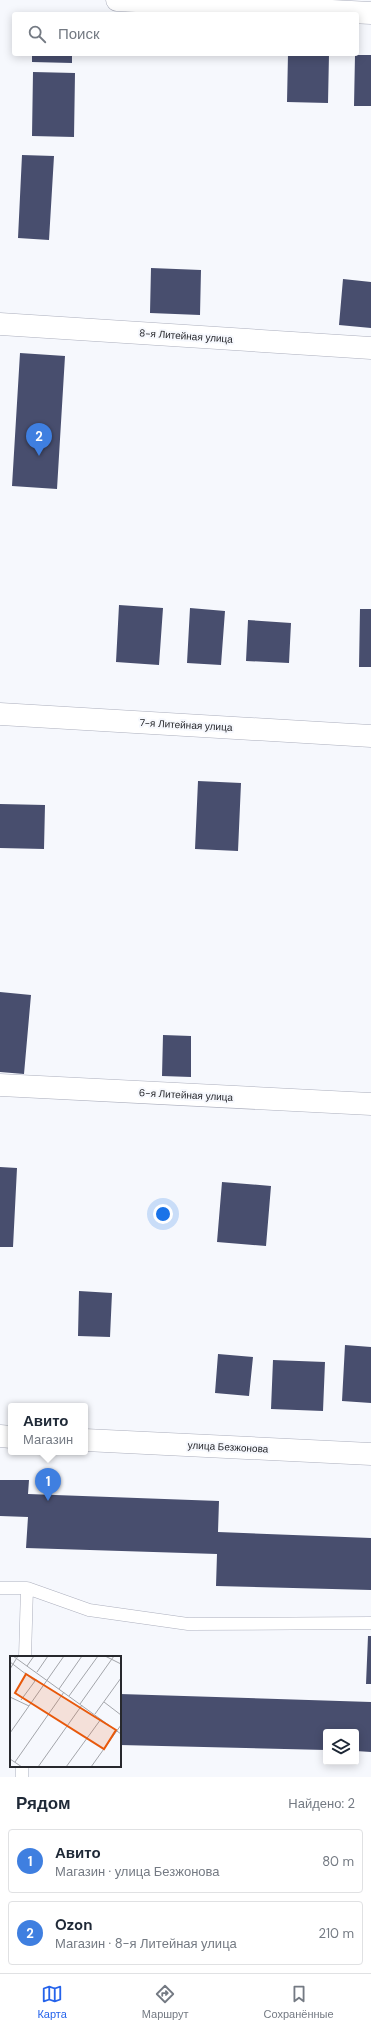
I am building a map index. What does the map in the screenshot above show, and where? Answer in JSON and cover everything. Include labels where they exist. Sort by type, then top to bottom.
[{"type":"street","points":[[117,0],[351,12]]},
{"type":"street","points":[[359,12],[371,13]]},
{"type":"street","name":"8-я Литейная улица","points":[[0,324],[371,348]]},
{"type":"street","name":"7-я Литейная улица","points":[[0,714],[371,736]]},
{"type":"street","name":"6-я Литейная улица","points":[[0,1085],[371,1104]]},
{"type":"street","name":"улица Безжонова","points":[[88,1440],[371,1454]]},
{"type":"lane","points":[[0,1588],[27,1588],[90,1610],[188,1624],[371,1623]]},
{"type":"lane","points":[[25,1656],[27,1588]]},
{"type":"building","points":[[371,55],[371,106],[354,106],[355,56]]},
{"type":"building","points":[[32,56],[72,56],[72,63],[32,62]]},
{"type":"building","points":[[288,56],[329,56],[328,103],[287,102]]},
{"type":"building","points":[[33,72],[75,73],[74,137],[32,136]]},
{"type":"building","points":[[22,155],[54,156],[49,240],[18,238]]},
{"type":"building","points":[[151,268],[201,270],[200,315],[150,313]]},
{"type":"building","points":[[343,279],[371,282],[371,328],[339,325]]},
{"type":"building","points":[[20,353],[65,356],[57,489],[12,486]]},
{"type":"building","points":[[119,605],[163,608],[159,665],[116,662]]},
{"type":"building","points":[[190,608],[225,611],[221,665],[187,663]]},
{"type":"building","points":[[360,609],[371,609],[371,667],[359,667]]},
{"type":"building","points":[[248,620],[291,623],[289,663],[246,661]]},
{"type":"building","points":[[198,781],[241,783],[238,851],[195,849]]},
{"type":"building","points":[[0,804],[45,805],[44,849],[0,848]]},
{"type":"building","points":[[0,992],[31,995],[24,1074],[0,1072]]},
{"type":"building","points":[[163,1035],[191,1036],[191,1077],[162,1076]]},
{"type":"building","points":[[0,1167],[17,1168],[13,1247],[0,1247]]},
{"type":"building","points":[[222,1182],[271,1186],[266,1246],[217,1242]]},
{"type":"building","points":[[79,1291],[112,1293],[110,1337],[78,1336]]},
{"type":"building","points":[[345,1345],[371,1347],[371,1403],[342,1401]]},
{"type":"building","points":[[218,1354],[253,1357],[249,1396],[215,1393]]},
{"type":"building","points":[[273,1360],[325,1362],[323,1411],[271,1409]]},
{"type":"building","points":[[0,1480],[29,1480],[28,1494],[219,1501],[218,1532],[371,1538],[371,1590],[216,1586],[217,1554],[26,1548],[28,1517],[0,1516]]},
{"type":"building","points":[[368,1636],[371,1636],[371,1684],[366,1684]]},
{"type":"building","points":[[121,1694],[371,1702],[371,1752],[359,1751],[359,1729],[323,1729],[323,1750],[121,1745]]},
{"type":"place","name":"Ozon","points":[[39,456]]},
{"type":"place","name":"Авито","points":[[48,1501]]}]
